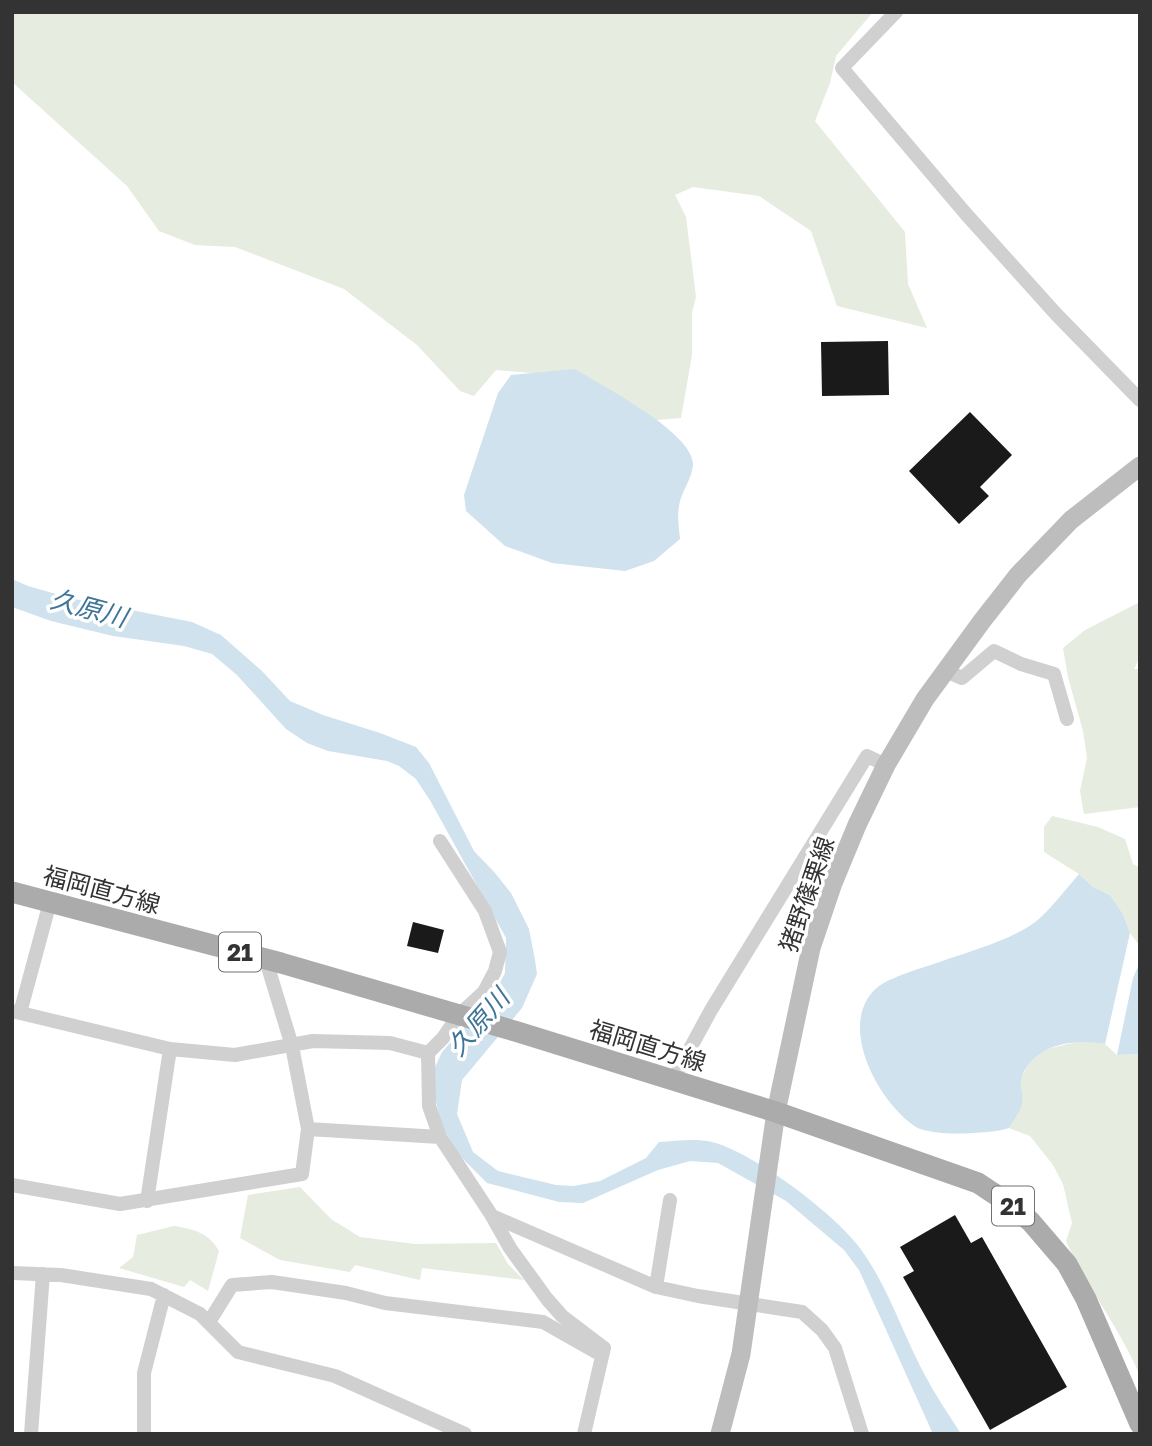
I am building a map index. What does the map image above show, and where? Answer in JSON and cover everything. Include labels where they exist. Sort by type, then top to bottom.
[{"type":"main road","name":"猪野篠栗線","points":[[720,1434],[741,1354],[776,1112],[811,948],[852,836],[886,765],[925,699],[982,621],[1027,566],[1071,520],[1140,466]]},
{"type":"main road","name":"福岡直方線","points":[[12,892],[269,960],[518,1032],[776,1112],[978,1183],[1017,1209],[1067,1264],[1086,1299],[1140,1424]]},
{"type":"street","points":[[896,12],[842,68],[984,234],[1056,314],[1140,400]]},
{"type":"street","points":[[946,671],[962,678],[994,651],[1021,664],[1054,674],[1067,719]]},
{"type":"street","points":[[673,1080],[711,1010],[867,756],[886,765]]},
{"type":"street","points":[[440,841],[485,911],[500,952],[495,971],[484,992],[428,1053],[429,1106],[440,1136],[510,1248],[562,1316],[604,1348]]},
{"type":"street","points":[[50,902],[16,1012],[170,1049],[235,1055],[313,1041],[390,1043],[428,1053]]},
{"type":"street","points":[[12,1185],[120,1204],[302,1174],[308,1129],[292,1046],[268,967],[269,960]]},
{"type":"street","points":[[147,1200],[170,1049]]},
{"type":"street","points":[[308,1129],[440,1136]]},
{"type":"street","points":[[656,1287],[670,1200]]},
{"type":"street","points":[[492,1216],[656,1287],[803,1312],[822,1330],[835,1348],[862,1434]]},
{"type":"street","points":[[12,1273],[61,1275],[151,1289],[200,1314],[238,1352],[335,1376],[465,1434]]},
{"type":"street","points":[[31,1434],[43,1274]]},
{"type":"street","points":[[209,1322],[232,1285],[272,1282],[346,1293],[385,1303],[543,1322],[596,1352],[604,1348]]},
{"type":"street","points":[[144,1434],[144,1373],[164,1295]]},
{"type":"street","points":[[584,1434],[604,1348]]},
{"type":"shaded area","points":[[12,12],[873,12],[836,56],[830,83],[815,121],[905,232],[908,284],[927,328],[837,306],[811,231],[759,196],[693,187],[675,195],[686,217],[696,297],[692,313],[692,355],[681,418],[656,420],[575,370],[543,374],[496,370],[474,396],[460,391],[417,345],[344,289],[235,247],[195,245],[159,231],[127,186],[12,82]]},
{"type":"shaded area","points":[[1140,602],[1140,657],[1134,669],[1140,669],[1140,807],[1084,814],[1080,791],[1087,758],[1063,648],[1085,630]]},
{"type":"shaded area","points":[[1052,816],[1098,827],[1125,839],[1133,864],[1140,868],[1140,946],[1110,895],[1093,887],[1079,874],[1044,852],[1044,827]]},
{"type":"shaded area","points":[[1085,1040],[1105,1044],[1117,1055],[1140,1054],[1140,1376],[1066,1241],[1072,1223],[1063,1184],[1053,1165],[1030,1136],[1009,1128],[1022,1104],[1021,1079],[1031,1059],[1047,1049]]},
{"type":"shaded area","points":[[300,1187],[331,1219],[360,1237],[415,1244],[496,1243],[508,1264],[524,1280],[422,1268],[420,1280],[355,1265],[350,1272],[280,1260],[240,1238],[248,1195]]},
{"type":"shaded area","points":[[174,1226],[200,1233],[211,1240],[219,1251],[208,1291],[190,1280],[184,1287],[119,1268],[133,1257],[137,1235]]},
{"type":"water","points":[[575,369],[644,411],[679,439],[690,452],[693,465],[691,475],[679,506],[680,539],[654,561],[625,571],[552,563],[505,546],[466,511],[464,495],[498,393],[511,375]]},
{"type":"water","name":"久原川","points":[[12,579],[70,598],[192,622],[221,635],[262,671],[290,701],[416,747],[429,763],[474,851],[511,893],[529,929],[537,974],[522,1008],[462,1080],[457,1114],[473,1152],[498,1171],[556,1185],[574,1186],[600,1181],[646,1158],[659,1142],[712,1142],[749,1158],[815,1204],[862,1251],[881,1282],[927,1379],[961,1434],[933,1434],[859,1270],[844,1250],[786,1201],[718,1163],[690,1161],[658,1170],[583,1203],[559,1202],[487,1183],[458,1154],[442,1126],[435,1098],[435,1067],[442,1052],[495,992],[505,973],[506,938],[416,779],[387,761],[328,751],[307,743],[286,729],[237,675],[212,654],[184,646],[113,636],[51,621],[12,607]]},
{"type":"water","points":[[1079,874],[1093,887],[1110,895],[1123,914],[1130,933],[1105,1044],[1068,1043],[1045,1050],[1035,1057],[1022,1077],[1022,1104],[1009,1128],[962,1134],[916,1127],[888,1100],[866,1061],[860,1019],[866,1001],[879,986],[894,978],[1021,931],[1045,913]]},
{"type":"water","points":[[1140,962],[1140,1054],[1117,1055],[1133,978]]},
{"type":"building","points":[[888,341],[889,395],[822,396],[821,342]]},
{"type":"building","points":[[970,412],[1012,455],[980,487],[989,496],[959,524],[909,471]]},
{"type":"building","points":[[413,922],[444,930],[438,953],[407,946]]},
{"type":"building","points":[[955,1215],[971,1243],[982,1237],[1067,1387],[990,1430],[903,1277],[914,1271],[900,1247]]}]
